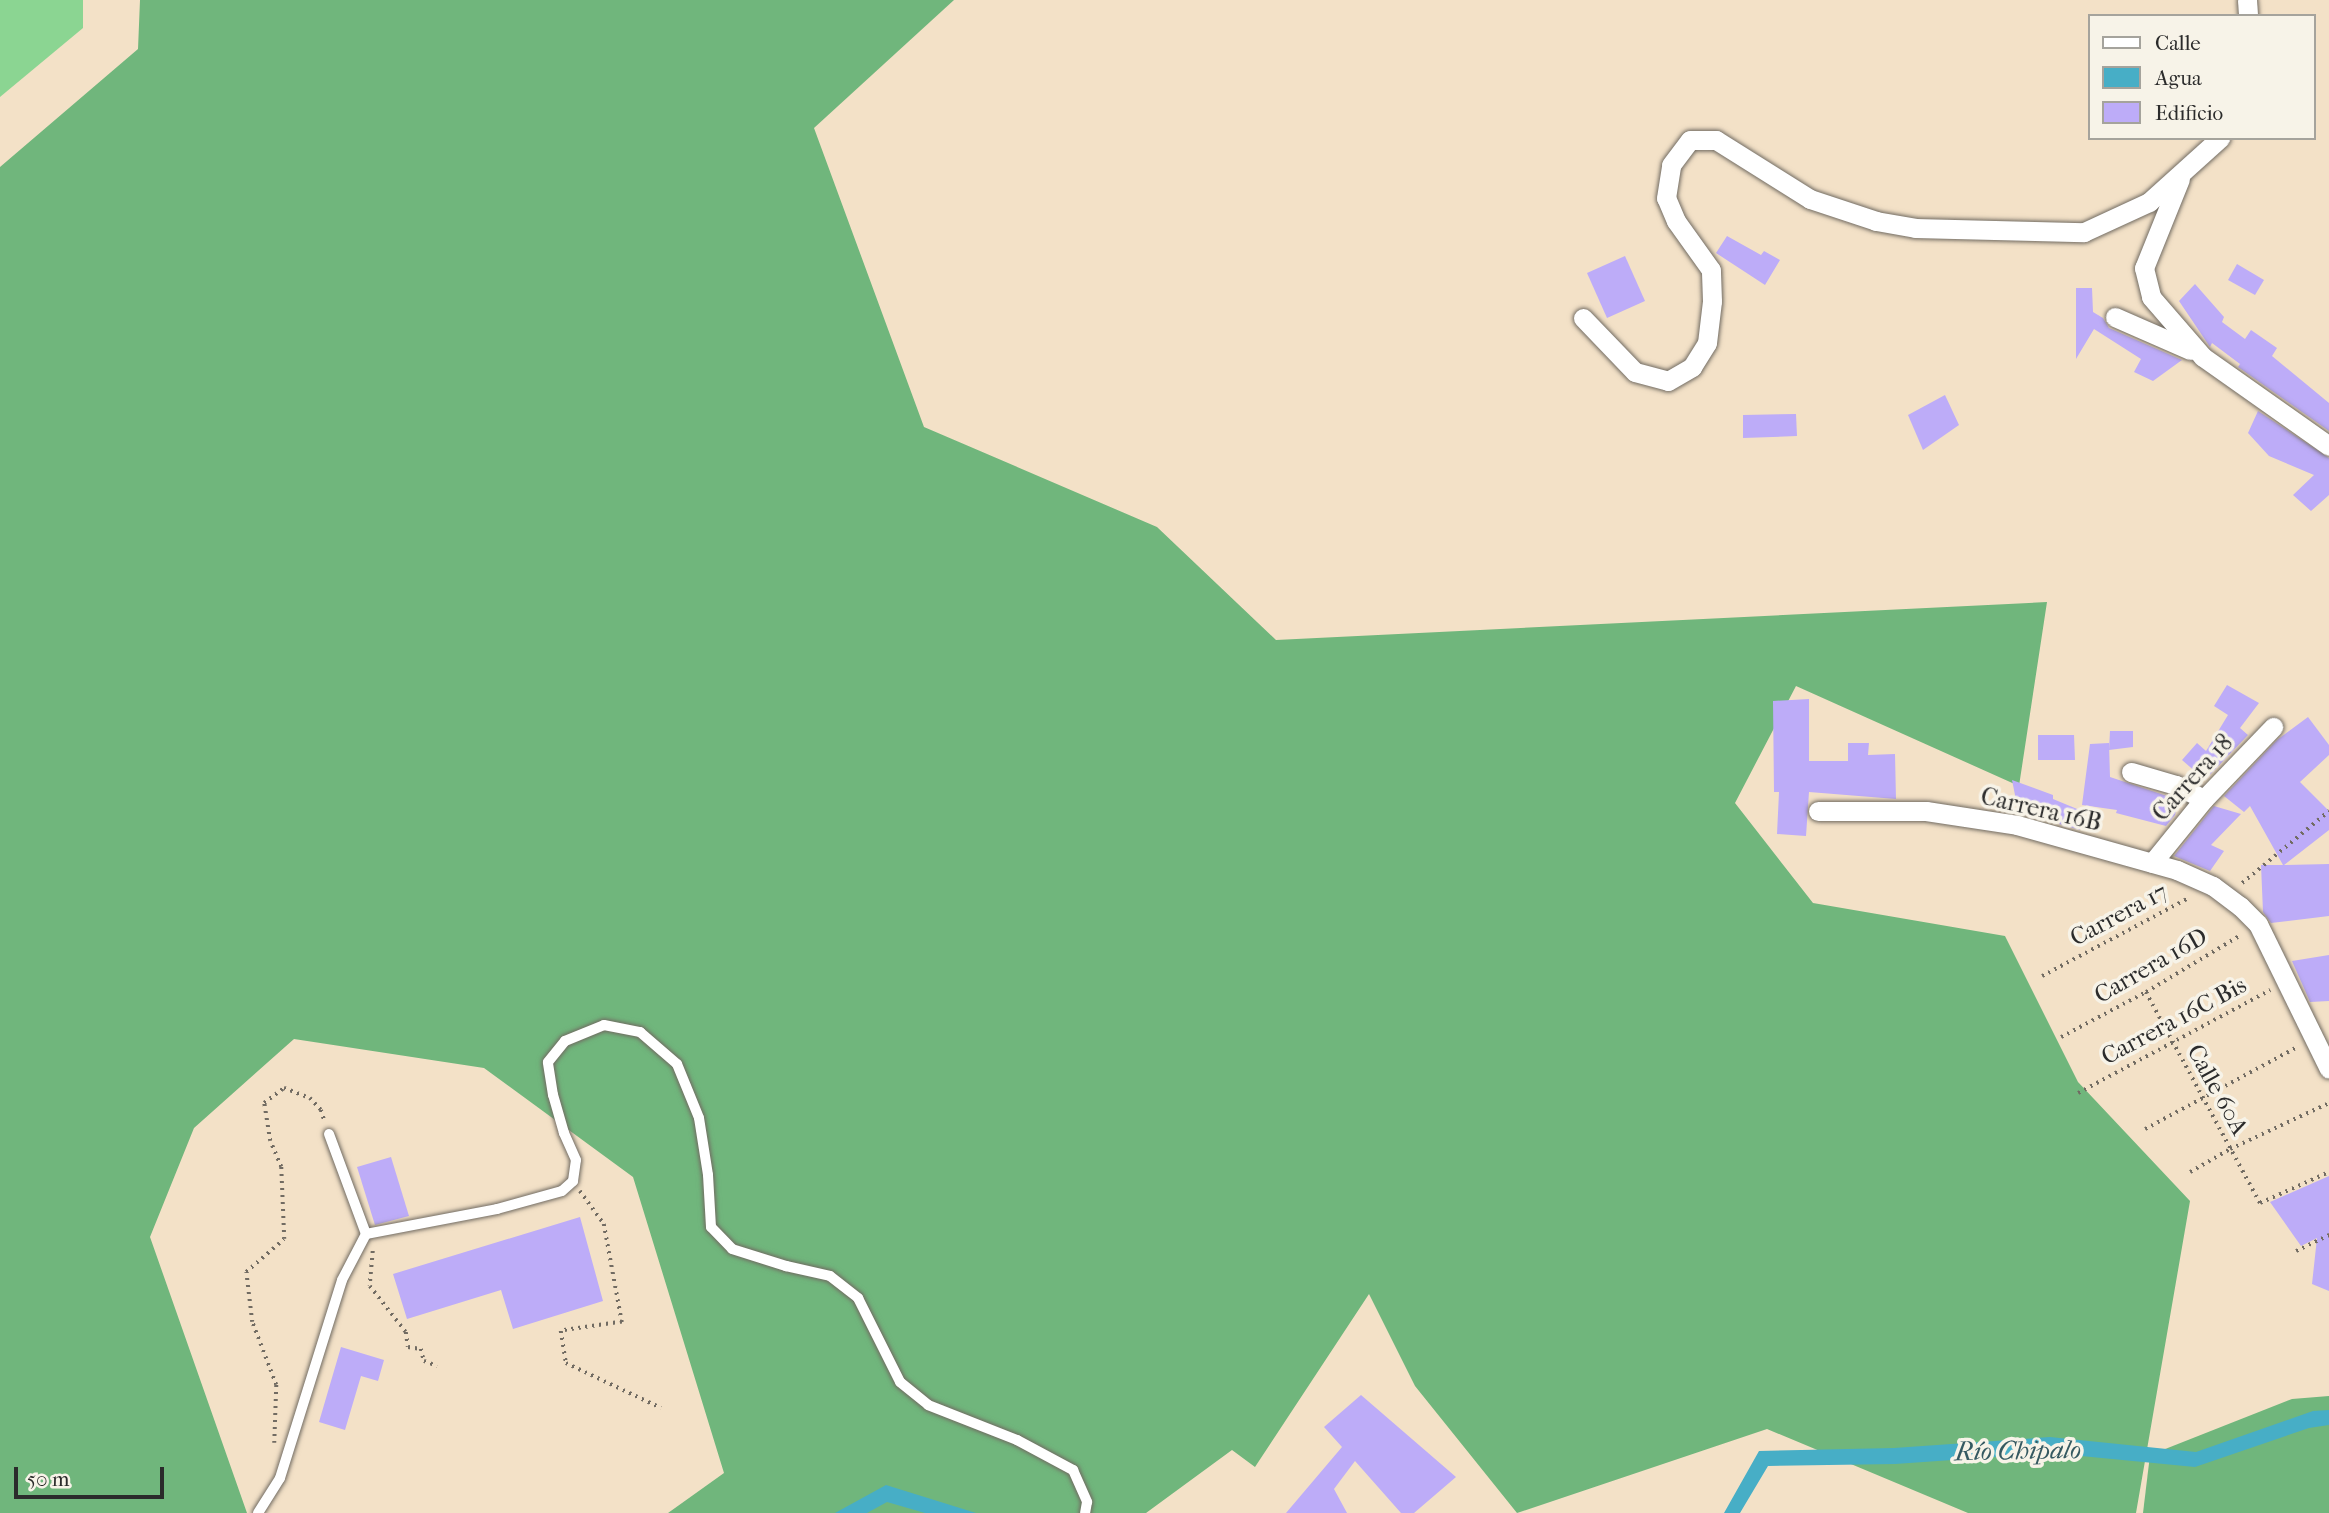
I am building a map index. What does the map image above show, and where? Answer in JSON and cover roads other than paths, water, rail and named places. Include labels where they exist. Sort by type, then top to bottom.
[{"type":"street","points":[[1583,318],[1635,372],[1668,381],[1692,368],[1707,343],[1712,301],[1711,270],[1676,221],[1666,198],[1671,165],[1690,140],[1716,140],[1810,199],[1876,221],[1915,228],[2084,232],[2149,201],[2181,176],[2218,140]]},
{"type":"street","points":[[2181,176],[2144,268],[2151,297],[2203,357]]},
{"type":"street","points":[[2115,317],[2164,336],[2203,357],[2329,446]]},
{"type":"street","name":"Carrera 18","points":[[2152,863],[2204,799],[2273,727]]},
{"type":"street","points":[[2131,772],[2176,785],[2204,799]]},
{"type":"street","name":"Carrera 16B","points":[[1818,811],[1926,811],[2017,825],[2152,863],[2227,896],[2258,925],[2329,1069]]},
{"type":"lane","points":[[366,1234],[497,1209],[562,1191],[573,1181],[576,1160],[556,1108],[548,1062],[565,1041],[604,1025],[640,1032],[677,1064],[699,1118],[708,1175],[711,1227],[732,1249],[830,1276],[858,1298],[900,1382],[928,1405],[1017,1440],[1073,1470],[1087,1502],[1085,1513]]},
{"type":"lane","points":[[258,1513],[280,1478],[342,1280],[366,1234],[329,1133]]},
{"type":"water","name":"Río Chipalo","points":[[2329,1410],[2329,1425],[2309,1428],[2195,1467],[2050,1453],[1895,1464],[1768,1466],[1740,1513],[1724,1513],[1759,1451],[1894,1448],[2050,1437],[2196,1452],[2313,1411]]},
{"type":"water","points":[[886,1485],[976,1513],[925,1513],[887,1502],[867,1513],[835,1513]]}]
